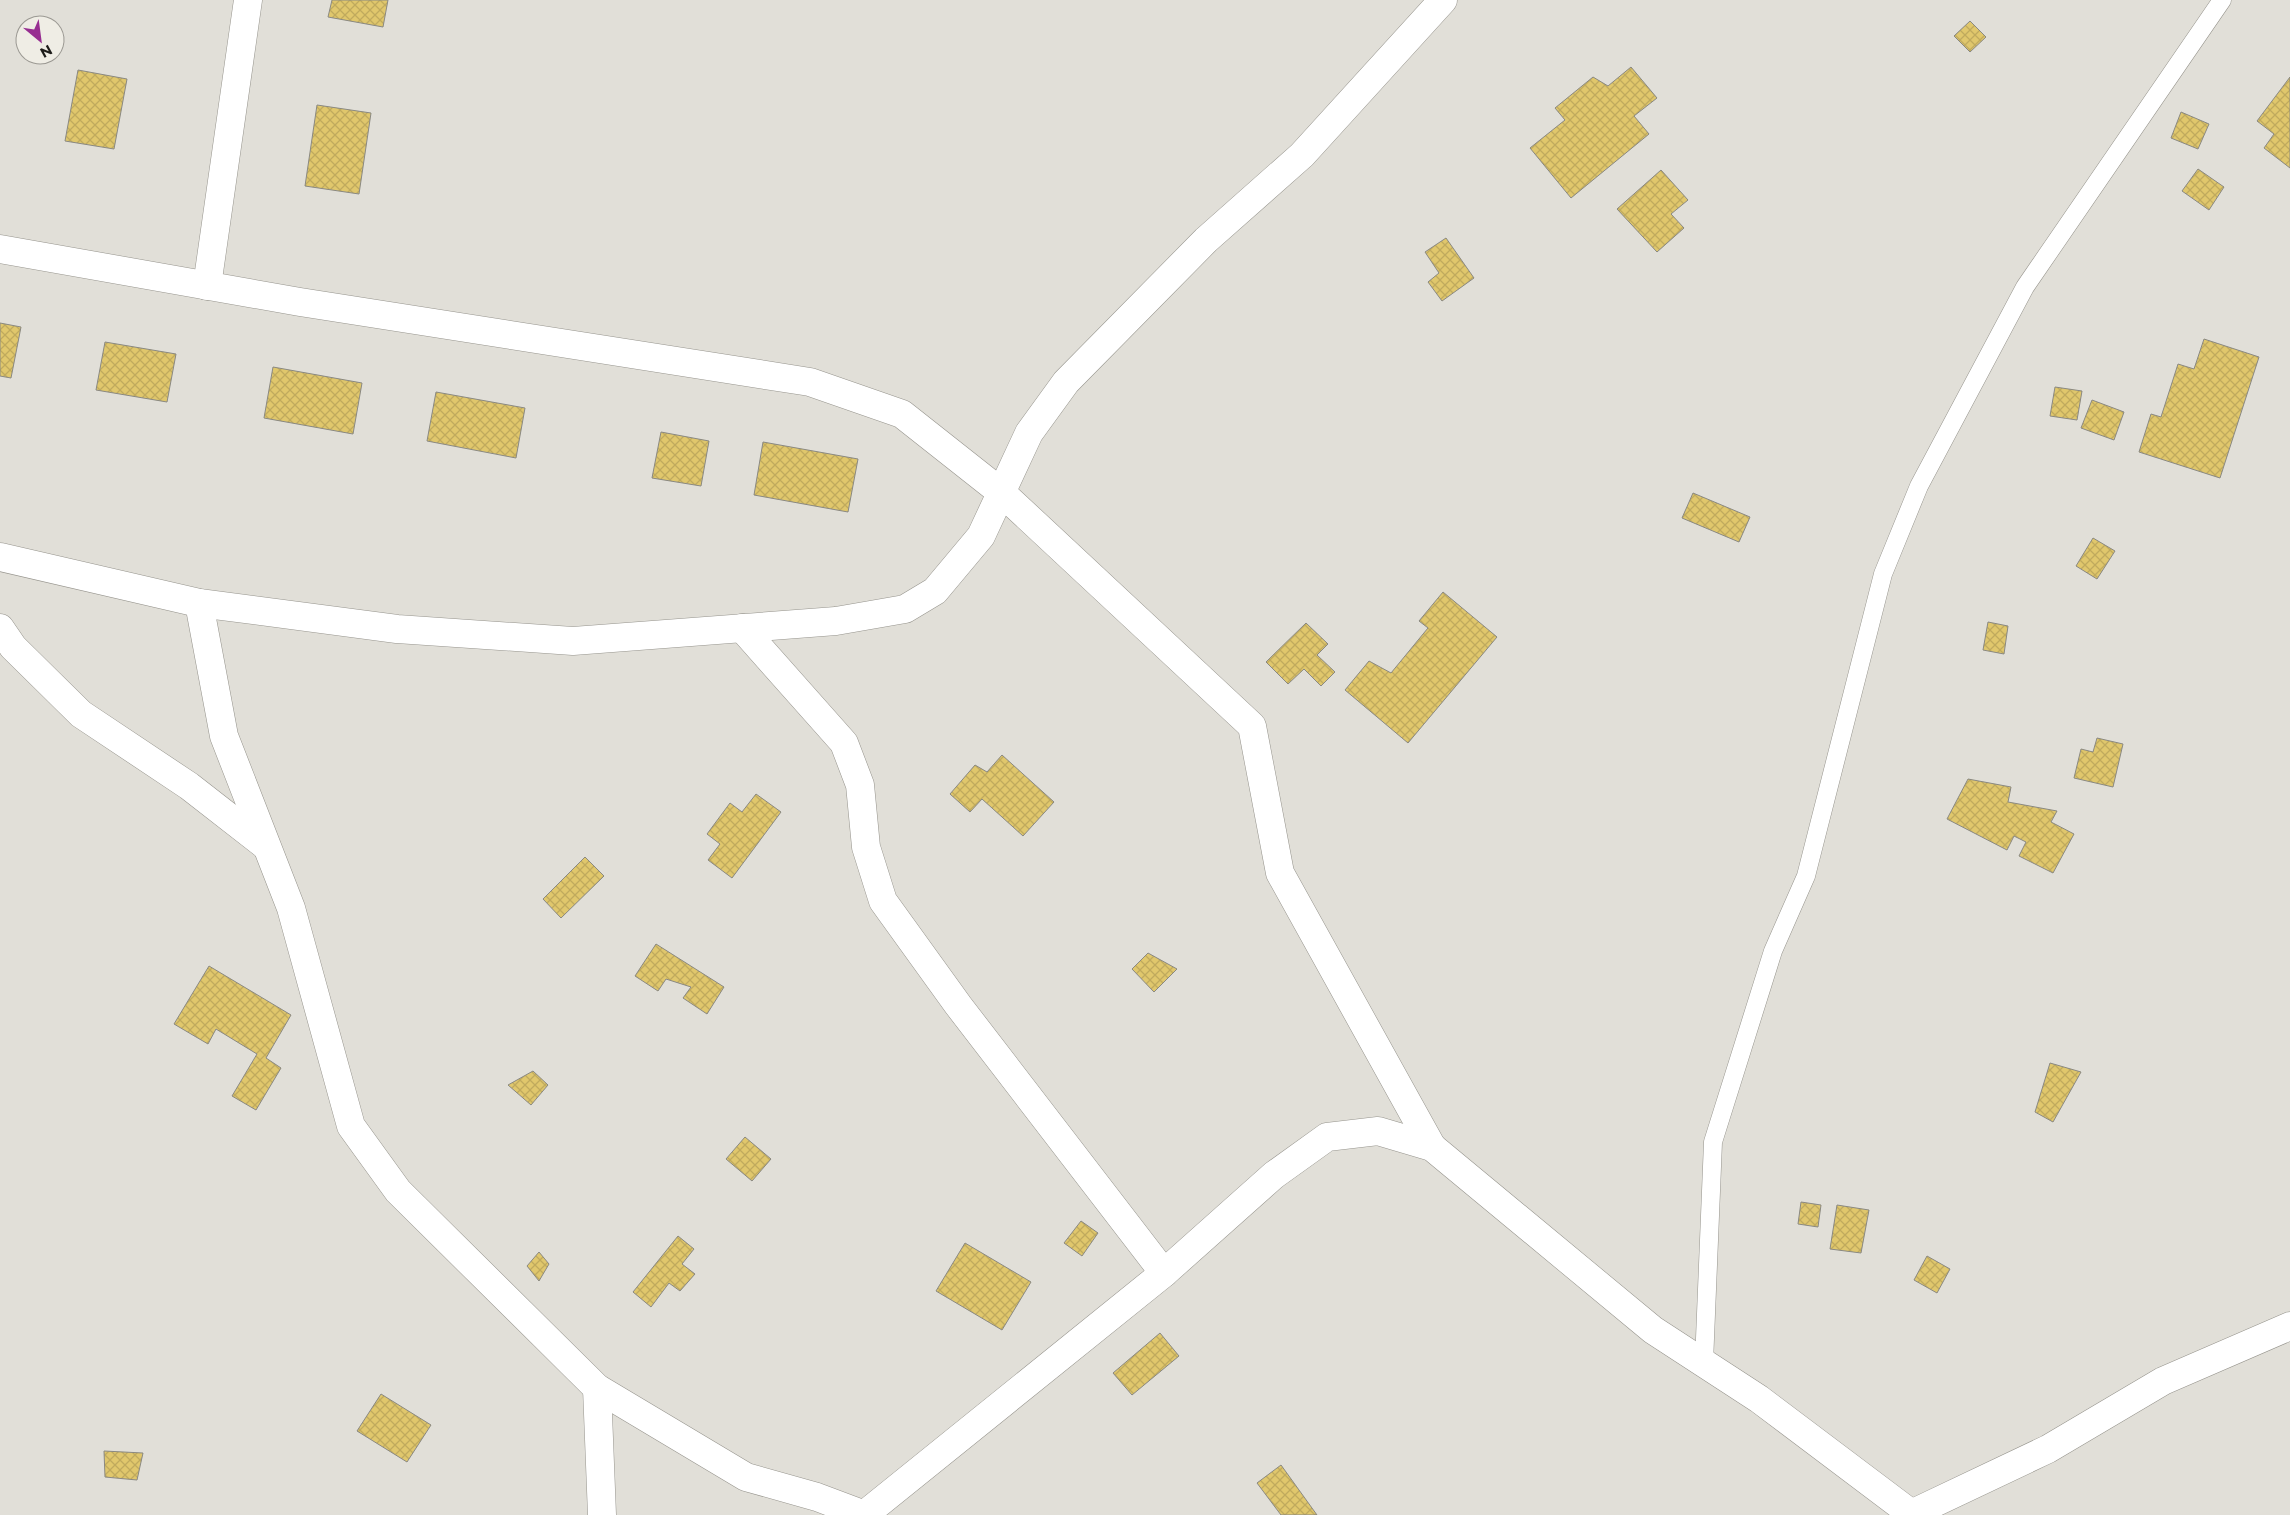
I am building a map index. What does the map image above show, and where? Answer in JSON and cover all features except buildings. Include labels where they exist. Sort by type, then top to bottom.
[{"type":"street","points":[[208,286],[248,0]]},
{"type":"street","points":[[0,557],[199,603],[397,629],[573,641],[836,621],[905,609],[935,591],[981,536],[1029,434],[1066,382],[1206,240],[1302,155],[1443,0]]},
{"type":"street","points":[[0,248],[208,286],[810,382],[902,414],[1002,493],[1252,726],[1280,873],[1432,1147],[1653,1330],[1759,1399],[1911,1514],[2048,1449],[2163,1381],[2290,1326]]},
{"type":"street","points":[[199,603],[224,736],[291,908],[351,1126],[398,1191],[597,1388],[746,1477],[817,1497],[864,1515],[1164,1273],[1274,1175],[1327,1137],[1378,1131],[1432,1147]]},
{"type":"street","points":[[0,628],[14,647],[81,714],[189,786],[267,847]]},
{"type":"street","points":[[742,628],[844,743],[860,786],[866,847],[883,901],[958,1005],[1164,1273]]},
{"type":"street","points":[[597,1388],[602,1515]]},
{"type":"lane","points":[[1704,1363],[1713,1142],[1774,951],[1806,876],[1883,574],[1919,486],[2025,287],[2222,0]]}]
